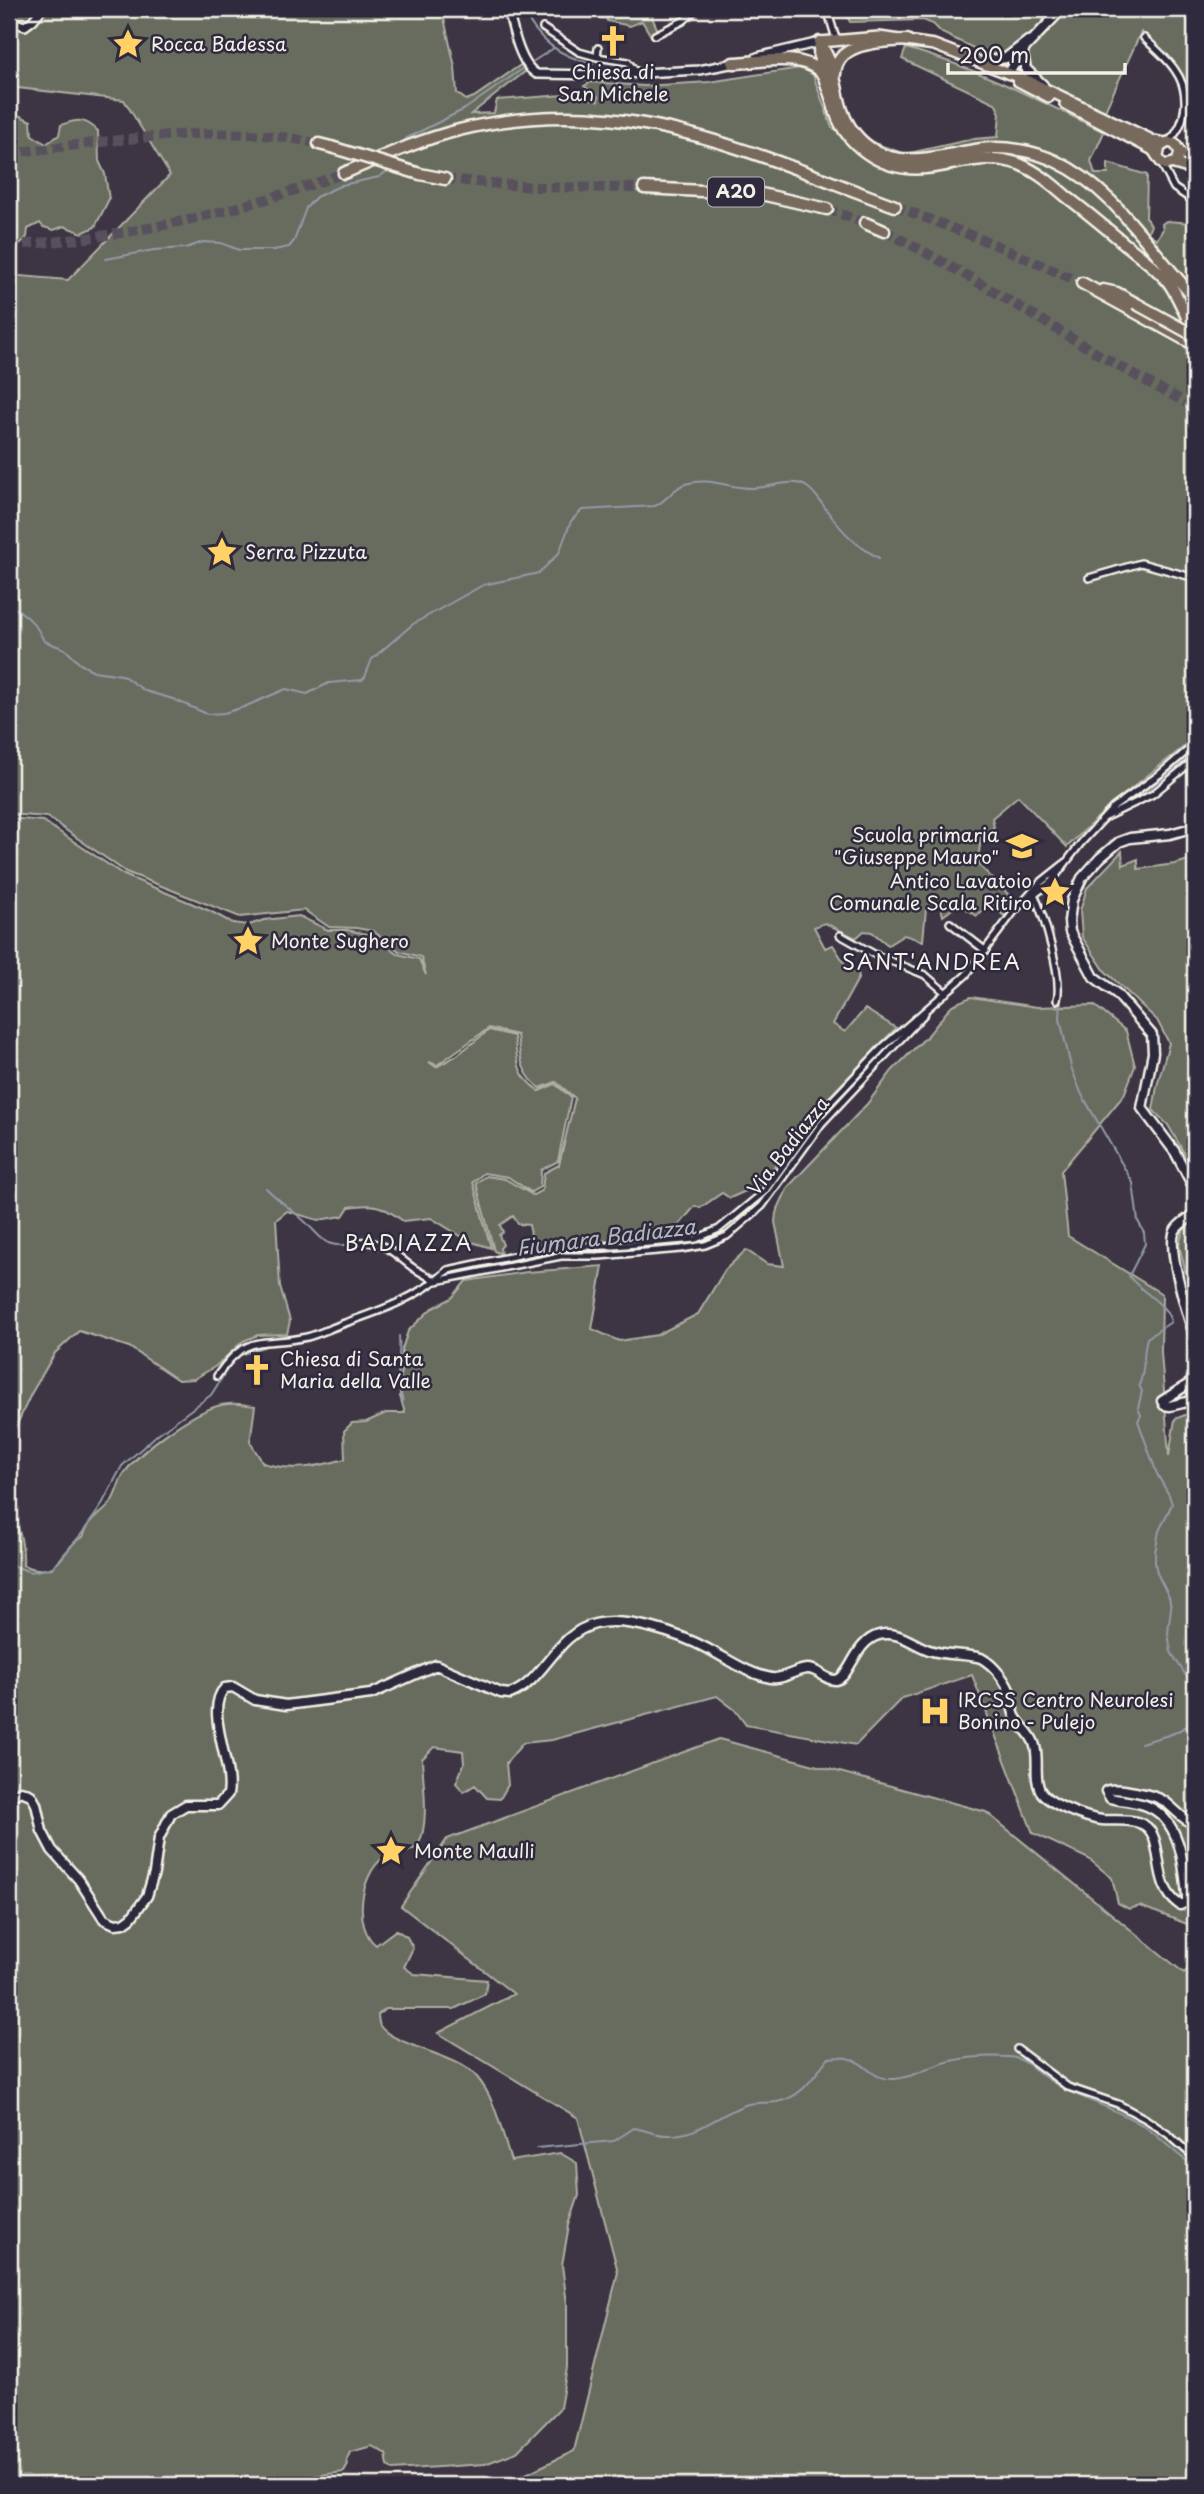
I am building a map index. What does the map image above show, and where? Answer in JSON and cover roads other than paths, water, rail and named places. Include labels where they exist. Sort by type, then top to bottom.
[{"type":"highway","points":[[830,79],[838,61],[848,50],[882,42],[907,40]]},
{"type":"highway","points":[[820,42],[839,124],[861,150],[878,160],[907,168],[927,168],[980,149],[1006,149],[1047,158],[1072,170],[1105,194],[1195,298]]},
{"type":"highway","points":[[733,63],[800,60],[816,67],[830,79]]},
{"type":"highway","name":"A20","points":[[344,173],[441,135],[498,122],[568,116],[645,123],[686,132],[895,206]]},
{"type":"highway","points":[[319,144],[420,174],[445,178]]},
{"type":"highway","points":[[948,160],[981,158],[1013,163],[1040,175],[1158,271],[1178,298],[1195,336]]},
{"type":"highway","name":"A20","points":[[644,188],[761,194],[797,200],[827,209]]},
{"type":"highway","points":[[865,223],[884,231]]},
{"type":"highway","points":[[1086,285],[1195,336]]},
{"type":"highway","points":[[1136,308],[1195,345]]},
{"type":"main road","points":[[1007,74],[1062,9]]},
{"type":"main road","points":[[978,62],[1001,60],[1039,33]]},
{"type":"main road","points":[[820,42],[879,37],[934,45],[1031,82],[1154,141],[1166,143],[1195,161]]},
{"type":"main road","points":[[1024,52],[1026,69],[1060,96]]},
{"type":"main road","points":[[1007,74],[1013,53]]},
{"type":"main road","points":[[1007,74],[1027,87],[1146,146],[1159,159],[1195,170]]},
{"type":"main road","points":[[1159,159],[1160,147],[1166,143]]},
{"type":"main road","points":[[1173,165],[1179,159],[1179,150]]},
{"type":"main road","points":[[1195,827],[1123,841],[1100,858],[1073,894],[1069,928],[1094,977],[1117,994],[1152,1033],[1153,1053],[1142,1108],[1175,1152],[1195,1190]]},
{"type":"main road","points":[[1195,1213],[1178,1226],[1172,1240],[1180,1286],[1195,1338]]},
{"type":"main road","points":[[1195,1380],[1162,1401],[1167,1406],[1195,1400]]},
{"type":"main road","points":[[9,1797],[24,1791],[33,1797],[42,1831],[54,1854],[79,1880],[104,1919],[112,1924],[124,1923],[133,1916],[149,1893],[159,1838],[171,1814],[186,1805],[215,1806],[223,1802],[228,1794],[228,1772],[218,1721],[219,1696],[225,1688],[233,1687],[253,1699],[278,1705],[305,1703],[371,1694],[436,1665],[501,1693],[512,1694],[532,1678],[569,1638],[591,1625],[620,1622],[695,1643],[746,1669],[773,1678],[808,1669],[830,1679],[839,1679],[845,1674],[860,1647],[872,1638],[889,1634],[932,1651],[981,1658],[988,1662],[1002,1679],[1010,1693],[1014,1714],[1034,1743],[1037,1782],[1042,1793],[1058,1804],[1091,1818],[1136,1822],[1147,1828],[1155,1839],[1162,1881],[1173,1899],[1182,1905],[1187,1902],[1187,1896],[1182,1854],[1176,1838],[1156,1811],[1144,1805],[1110,1798],[1106,1791],[1114,1788],[1156,1797],[1195,1825]]},
{"type":"street","points":[[9,21],[19,26],[28,25],[41,9]]},
{"type":"street","points":[[508,9],[513,30],[527,64],[542,75],[699,70],[820,42]]},
{"type":"street","points":[[655,35],[683,21],[697,9]]},
{"type":"street","points":[[827,9],[836,39]]},
{"type":"street","points":[[543,28],[579,52],[628,62],[637,73]]},
{"type":"street","points":[[1144,38],[1180,78],[1185,110],[1179,130],[1179,150]]},
{"type":"street","points":[[597,48],[597,57]]},
{"type":"street","points":[[1166,143],[1179,130]]},
{"type":"street","points":[[1159,159],[1168,179],[1178,192],[1195,202]]},
{"type":"street","points":[[1168,179],[1168,172],[1173,165]]},
{"type":"street","points":[[1089,578],[1137,564],[1195,578]]},
{"type":"street","points":[[1103,819],[1114,807],[1160,774],[1195,744]]},
{"type":"street","points":[[1103,819],[1153,794],[1195,759]]},
{"type":"street","name":"Via Badiazza","points":[[217,1376],[232,1356],[243,1349],[266,1341],[307,1337],[373,1314],[399,1303],[436,1281],[448,1270],[550,1248],[625,1245],[703,1237],[729,1222],[775,1180],[824,1109],[883,1047],[966,975],[1010,917],[1103,819]]},
{"type":"street","points":[[1034,893],[1046,926],[1054,963],[1059,988],[1057,1000]]},
{"type":"street","points":[[950,923],[986,951]]},
{"type":"street","points":[[840,934],[874,954],[925,975],[946,993]]},
{"type":"street","name":"Via Badiazza","points":[[436,1281],[561,1256],[622,1254],[705,1245],[732,1232],[762,1206],[822,1123],[916,1025],[928,1009]]},
{"type":"street","points":[[756,1199],[762,1206]]},
{"type":"street","points":[[358,1242],[378,1242],[390,1248],[413,1268],[436,1281]]},
{"type":"street","points":[[1017,2049],[1068,2087],[1118,2104],[1146,2119],[1195,2158]]},
{"type":"waterway","points":[[522,9],[535,30],[550,45],[569,56],[593,64]]},
{"type":"waterway","points":[[529,64],[554,48]]},
{"type":"waterway","points":[[400,145],[407,138],[465,109],[525,67]]},
{"type":"waterway","points":[[106,259],[154,250],[186,248],[203,242],[221,243],[239,250],[289,247],[294,241],[306,208],[316,197],[342,185],[379,177],[390,169]]},
{"type":"waterway","points":[[9,605],[30,620],[44,641],[65,649],[80,664],[94,671],[122,675],[145,691],[173,699],[207,714],[224,713],[244,707],[286,689],[307,694],[329,683],[362,680],[372,659],[413,624],[483,585],[539,573],[559,553],[571,521],[582,510],[655,506],[685,484],[702,481],[754,488],[802,484],[814,493],[850,538],[879,558]]},
{"type":"waterway","name":"Fiumara Badiazza","points":[[1126,804],[1195,752]]},
{"type":"waterway","points":[[1061,995],[1060,1019],[1071,1067],[1081,1093],[1133,1183],[1138,1221],[1144,1233],[1145,1244],[1129,1276],[1159,1303],[1171,1322],[1147,1338],[1139,1385],[1142,1391],[1138,1408],[1141,1415],[1138,1421],[1157,1474],[1172,1504],[1159,1531],[1155,1563],[1171,1608],[1168,1633],[1171,1652],[1195,1690]]},
{"type":"waterway","name":"Fiumara Badiazza","points":[[818,1122],[900,1035]]},
{"type":"waterway","name":"Fiumara Badiazza","points":[[784,1171],[806,1138]]},
{"type":"waterway","name":"Fiumara Badiazza","points":[[766,1194],[772,1187]]},
{"type":"waterway","points":[[266,1188],[324,1241],[337,1245],[358,1243]]},
{"type":"waterway","name":"Fiumara Badiazza","points":[[743,1218],[752,1210]]},
{"type":"waterway","name":"Fiumara Badiazza","points":[[715,1238],[731,1229]]},
{"type":"waterway","name":"Fiumara Badiazza","points":[[455,1274],[497,1262],[543,1255],[658,1249],[710,1241]]},
{"type":"waterway","name":"Fiumara Badiazza","points":[[9,1564],[30,1572],[52,1568],[100,1508],[122,1466],[159,1433],[211,1395],[232,1362],[240,1355],[269,1345],[311,1340],[393,1310]]},
{"type":"waterway","points":[[399,1336],[398,1376],[403,1401]]},
{"type":"waterway","points":[[1141,1743],[1172,1734],[1195,1722]]},
{"type":"waterway","points":[[536,2148],[614,2141],[634,2128],[665,2135],[687,2133],[745,2105],[777,2102],[794,2096],[807,2085],[828,2058],[851,2059],[877,2076],[895,2079],[951,2061],[1002,2057],[1022,2060],[1048,2080],[1134,2120],[1195,2166]]},
{"type":"tunnel","points":[[9,153],[124,139],[205,134],[283,137],[319,144]]},
{"type":"tunnel","points":[[9,245],[95,237],[179,222],[262,200],[344,173]]},
{"type":"tunnel","points":[[445,179],[533,187],[644,188]]},
{"type":"tunnel","points":[[895,206],[991,243],[1082,283]]},
{"type":"tunnel","points":[[827,209],[865,223]]},
{"type":"tunnel","points":[[884,231],[963,273],[1115,364],[1193,406]]},
{"type":"place","name":"Chiesa di San Michele","points":[[613,41]]},
{"type":"place","name":"Rocca Badessa","points":[[128,44]]},
{"type":"place","name":"Serra Pizzuta","points":[[222,552]]},
{"type":"place","name":"Scuola primaria \"Giuseppe Mauro\"","points":[[1022,846]]},
{"type":"place","name":"Antico Lavatoio Comunale Scala Ritiro","points":[[1055,892]]},
{"type":"place","name":"Monte Sughero","points":[[248,941]]},
{"type":"place","name":"Chiesa di Santa Maria della Valle","points":[[257,1370]]},
{"type":"place","name":"IRCSS Centro Neurolesi Bonino - Pulejo","points":[[935,1711]]},
{"type":"place","name":"Monte Maulli","points":[[391,1851]]},
{"type":"district","name":"SANT'ANDREA","points":[[932,963]]},
{"type":"district","name":"BADIAZZA","points":[[409,1244]]}]
